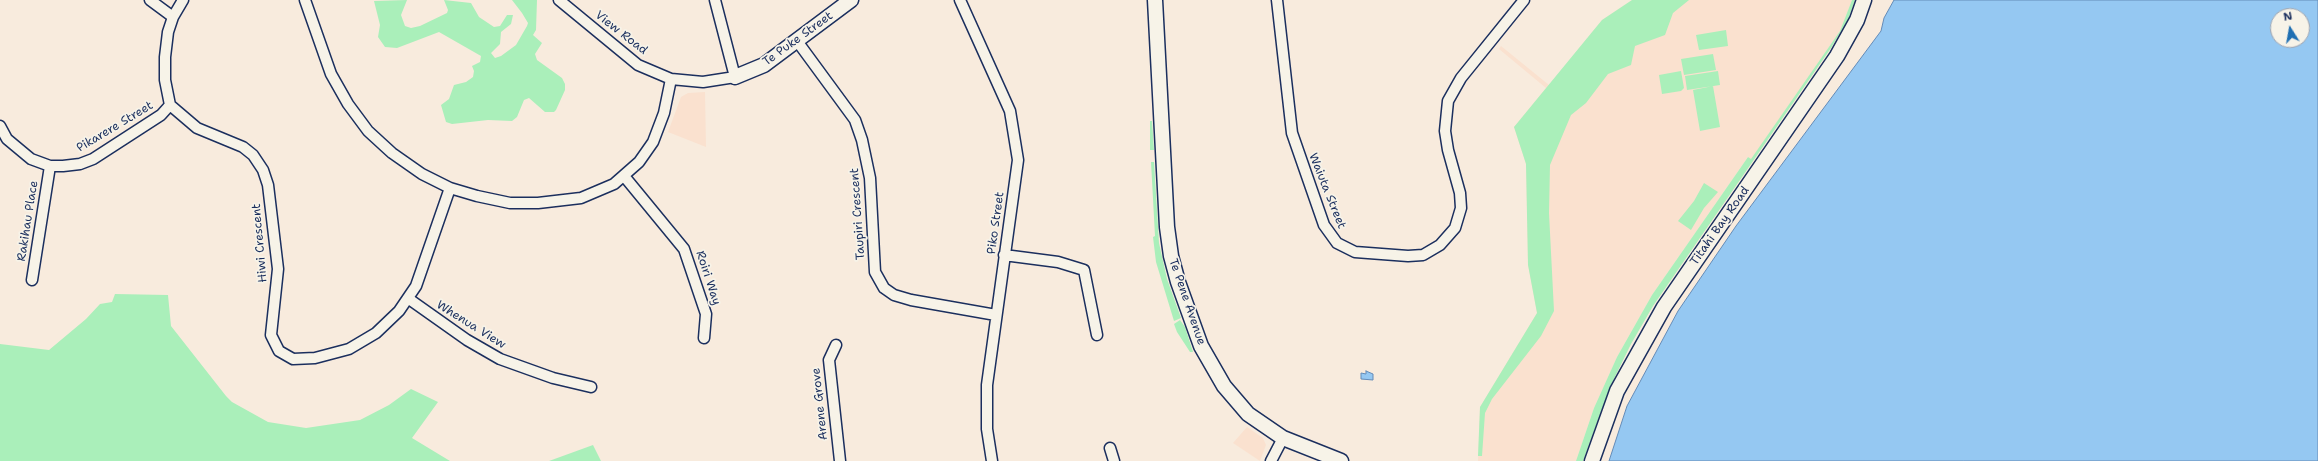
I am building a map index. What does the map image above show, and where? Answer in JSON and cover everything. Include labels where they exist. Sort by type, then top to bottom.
[{"type":"street","points":[[150,0],[173,18]]},
{"type":"street","name":"Pikarere Street","points":[[0,126],[7,139],[31,159],[50,166],[72,166],[93,159],[161,115],[170,105],[165,80],[165,57],[168,32],[173,18],[183,0]]},
{"type":"street","points":[[305,0],[331,74],[348,104],[362,123],[380,143],[422,174],[450,188],[510,203],[538,203],[581,198],[597,193],[624,176],[639,162],[653,142],[664,113],[671,79]]},
{"type":"street","name":"View Road","points":[[559,0],[638,65],[671,79]]},
{"type":"street","points":[[715,0],[735,77]]},
{"type":"street","name":"Te Puke Street","points":[[671,79],[703,82],[735,77],[764,65],[851,0]]},
{"type":"street","name":"Piko Street","points":[[960,0],[1010,111],[1016,137],[1018,160],[987,386],[987,424],[992,461]]},
{"type":"street","name":"Te Pene Avenue","points":[[1155,0],[1167,227],[1171,256],[1178,282],[1201,346],[1224,386],[1248,414],[1283,438],[1341,461]]},
{"type":"street","name":"Waiuta Street","points":[[1277,0],[1292,133],[1324,225],[1336,243],[1355,252],[1408,256],[1423,255],[1440,245],[1455,228],[1461,208],[1460,193],[1448,150],[1445,132],[1448,101],[1461,78],[1524,0]]},
{"type":"street","name":"Titahi Bay Road","points":[[1592,461],[1617,391],[1664,307],[1837,56],[1857,20],[1864,0]]},
{"type":"street","name":"Taupiri Crescent","points":[[797,41],[855,120],[862,140],[870,178],[875,272],[884,288],[894,295],[911,300],[996,315]]},
{"type":"street","name":"Hiwi Crescent","points":[[170,105],[197,128],[243,147],[253,155],[263,170],[268,185],[278,269],[271,335],[275,345],[281,352],[294,359],[332,355],[349,349],[376,333],[409,299],[422,272],[450,188]]},
{"type":"street","name":"Rakihau Place","points":[[32,280],[50,166]]},
{"type":"street","name":"Roiri Way","points":[[624,176],[684,249],[706,314],[704,338]]},
{"type":"street","points":[[1004,255],[1058,262],[1084,270],[1097,335]]},
{"type":"street","name":"Whenua View","points":[[409,299],[467,340],[500,359],[554,378],[591,387]]},
{"type":"street","name":"Arene Grove","points":[[836,345],[829,360],[840,461]]},
{"type":"street","points":[[1272,461],[1283,438]]},
{"type":"street","points":[[1110,448],[1114,461]]},
{"type":"shaded area","points":[[1632,0],[1852,0],[1840,31],[1751,160],[1748,157],[1652,295],[1617,357],[1594,408],[1576,461],[1478,461],[1480,407],[1537,313],[1528,265],[1526,164],[1514,127],[1546,88],[1499,49],[1501,46],[1549,85],[1602,20]]},
{"type":"shaded area","points":[[705,92],[706,147],[668,132],[681,97],[688,93]]},
{"type":"shaded area","points":[[1247,427],[1263,438],[1266,445],[1260,461],[1233,443]]},
{"type":"green space","points":[[407,0],[401,15],[405,26],[411,28],[420,26],[447,13],[448,10],[444,0],[471,3],[479,17],[494,27],[500,26],[507,15],[513,15],[511,24],[501,32],[500,44],[491,53],[495,58],[501,56],[516,45],[528,23],[512,0],[537,0],[536,30],[533,35],[542,43],[535,54],[537,60],[562,78],[565,84],[565,90],[556,110],[554,112],[545,112],[529,98],[524,100],[517,117],[512,121],[488,120],[452,124],[446,122],[441,105],[449,99],[454,85],[466,82],[473,77],[474,71],[472,66],[480,62],[481,56],[439,32],[397,48],[385,47],[378,37],[380,25],[374,1]]},
{"type":"green space","points":[[1632,0],[1689,0],[1673,13],[1665,35],[1635,46],[1631,65],[1608,74],[1586,103],[1571,115],[1550,165],[1549,213],[1554,311],[1541,336],[1492,399],[1485,413],[1482,456],[1478,456],[1480,407],[1537,313],[1528,265],[1526,164],[1514,127],[1602,20]]},
{"type":"green space","points":[[1852,0],[1855,0],[1848,20],[1831,48],[1653,306],[1631,344],[1610,387],[1583,461],[1576,461],[1594,408],[1617,357],[1652,295],[1748,157],[1751,159],[1840,31]]},
{"type":"green space","points":[[1726,30],[1728,46],[1699,50],[1696,35]]},
{"type":"green space","points":[[1713,54],[1716,70],[1684,75],[1681,59]]},
{"type":"green space","points":[[1681,71],[1684,88],[1681,91],[1662,94],[1659,75]]},
{"type":"green space","points":[[1718,71],[1720,85],[1687,90],[1685,76]]},
{"type":"green space","points":[[1713,86],[1720,127],[1700,131],[1693,90]]},
{"type":"green space","points":[[1150,121],[1152,121],[1154,150],[1150,150]]},
{"type":"green space","points":[[1151,162],[1154,162],[1159,243],[1167,279],[1181,318],[1174,321],[1156,262],[1153,237],[1155,236]]},
{"type":"green space","points":[[1704,183],[1718,192],[1704,208],[1691,230],[1678,221],[1694,201]]},
{"type":"green space","points":[[115,294],[168,295],[171,326],[226,396],[232,402],[268,422],[306,428],[360,420],[389,405],[411,389],[438,402],[412,438],[450,461],[0,461],[0,344],[49,350],[86,319],[100,304],[112,302]]},
{"type":"green space","points":[[1180,320],[1185,327],[1193,352],[1190,352],[1177,332],[1174,324]]},
{"type":"green space","points":[[593,445],[601,461],[549,461]]},
{"type":"water","points":[[1894,0],[2318,0],[2318,461],[1609,461],[1627,406],[1678,311],[1736,226],[1881,31],[1884,18]]},
{"type":"water","points":[[1366,371],[1373,374],[1373,380],[1361,379],[1361,373],[1366,374]]}]
